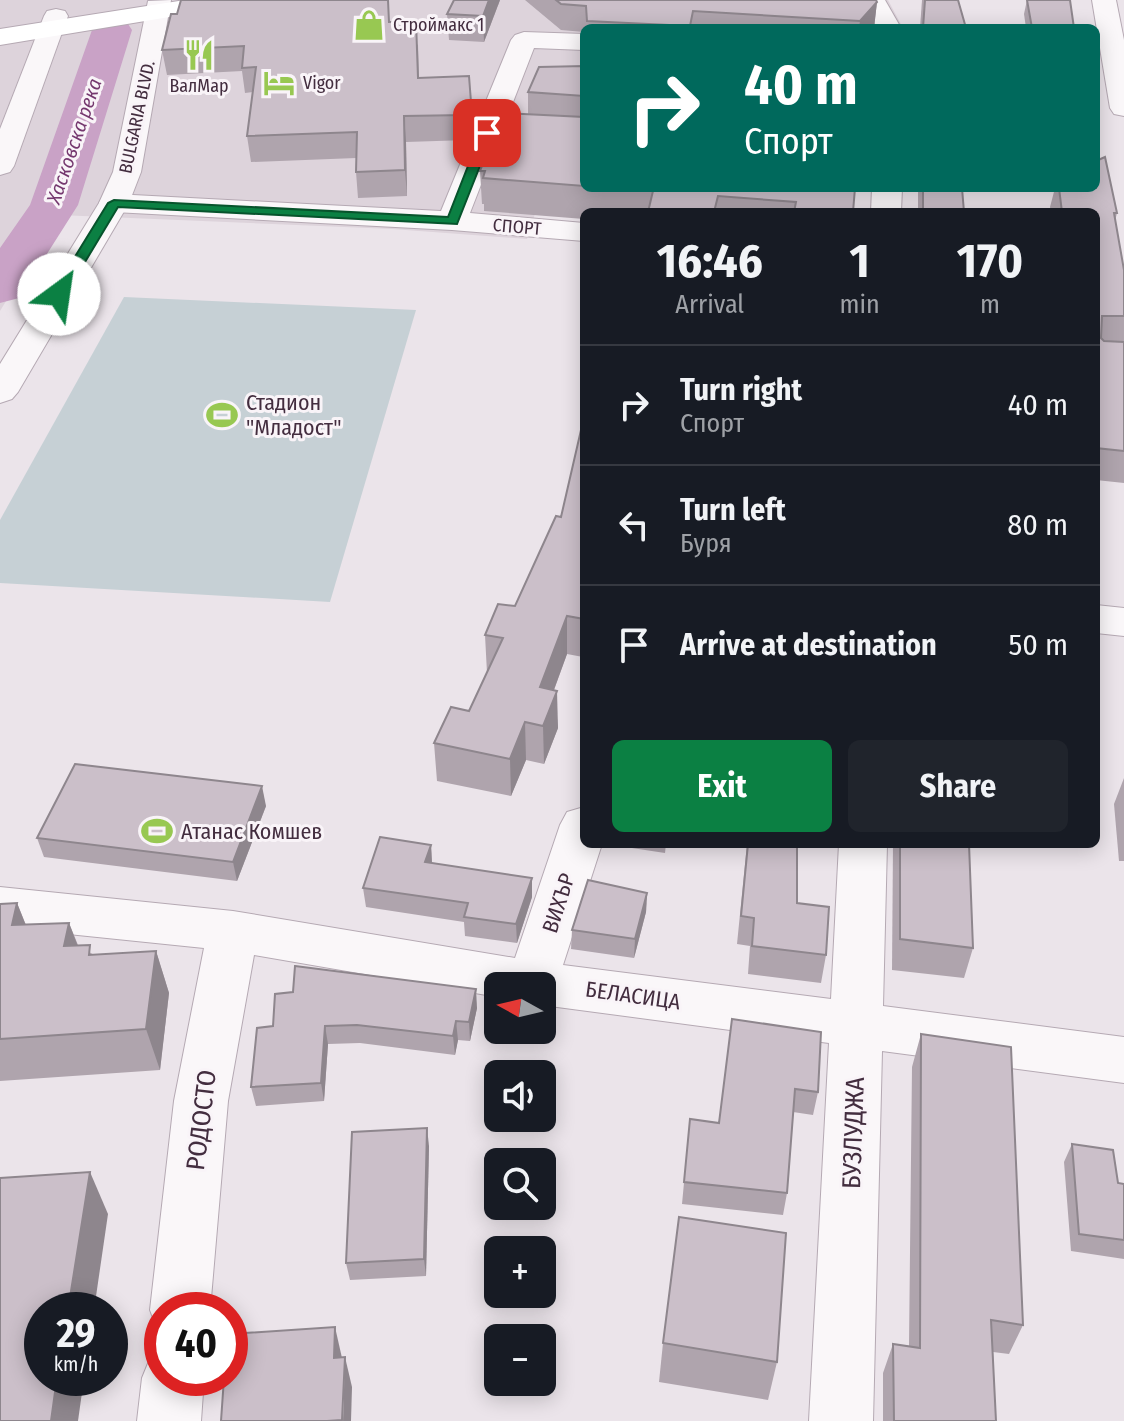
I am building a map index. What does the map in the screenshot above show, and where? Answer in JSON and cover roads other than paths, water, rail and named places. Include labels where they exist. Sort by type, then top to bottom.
[{"type":"main road","points":[[0,37],[54,23],[161,5],[230,0]]},
{"type":"main road","points":[[0,23],[54,23]]},
{"type":"street","points":[[873,0],[887,24]]},
{"type":"street","points":[[1104,0],[1124,108]]},
{"type":"street","name":"BULGARIA BLVD.","points":[[0,392],[114,203],[127,172],[161,5]]},
{"type":"street","points":[[0,166],[54,23]]},
{"type":"street","points":[[452,221],[501,134],[524,40],[580,42]]},
{"type":"street","name":"СПОРТ","points":[[114,203],[452,221],[580,232]]},
{"type":"street","points":[[1100,619],[1124,622]]},
{"type":"street","name":"ВИХЪР","points":[[535,972],[580,837]]},
{"type":"street","name":"БУЗЛУДЖА","points":[[841,1421],[863,848]]},
{"type":"street","name":"БЕЛАСИЦА","points":[[0,907],[233,931],[484,974]]},
{"type":"street","name":"РОДОСТО","points":[[182,1292],[201,1101],[233,931]]},
{"type":"street","name":"БЕЛАСИЦА","points":[[556,985],[1124,1060]]},
{"type":"street","points":[[169,1421],[171,1396]]},
{"type":"waterway","name":"Хасковска река","points":[[0,287],[54,205],[112,30]]},
{"type":"place","name":"Строймакс 1","points":[[369,25]]},
{"type":"place","name":"ВалМар","points":[[199,55]]},
{"type":"place","name":"Vigor","points":[[279,83]]},
{"type":"place","name":"Стадион \"Младост\"","points":[[222,415]]},
{"type":"place","name":"Атанас Комшев","points":[[157,831]]}]
